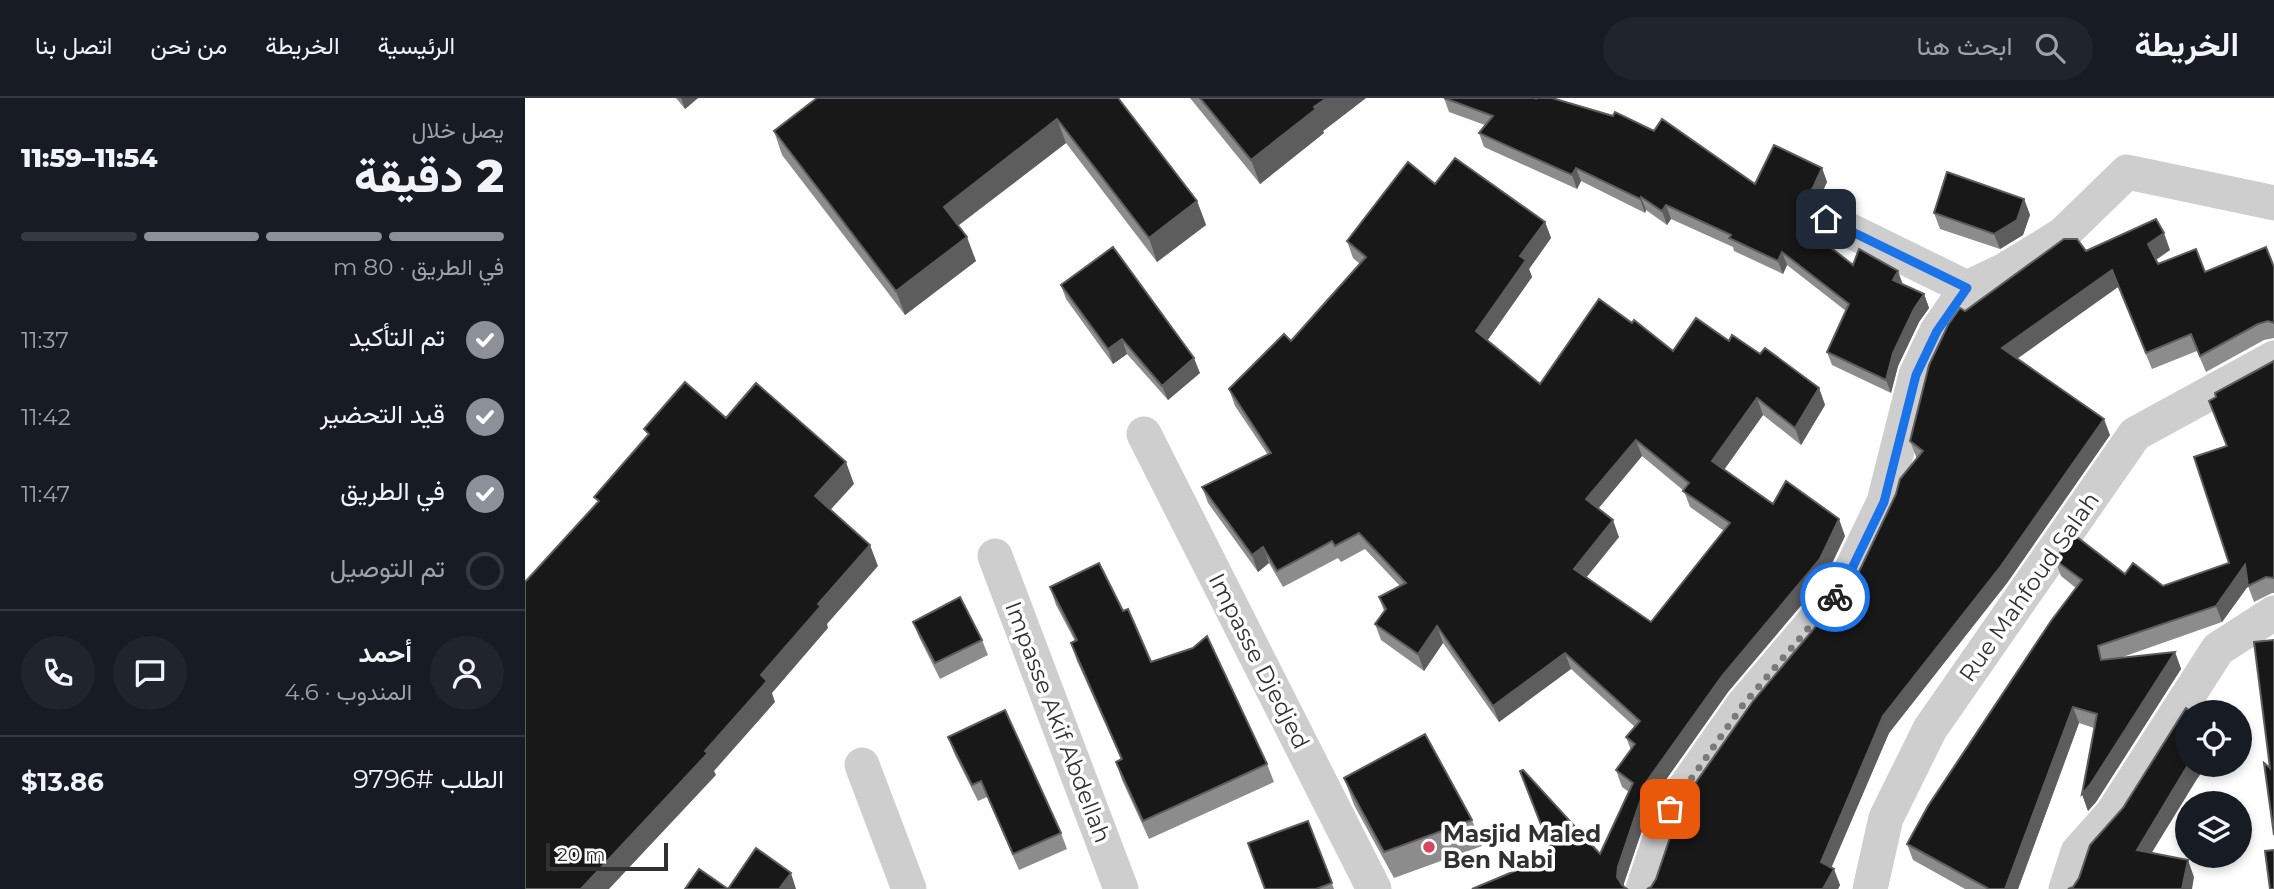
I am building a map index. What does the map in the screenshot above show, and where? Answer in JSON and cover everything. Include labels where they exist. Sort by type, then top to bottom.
[{"type":"street","points":[[1643,889],[1670,809],[1743,705],[1843,587],[1884,502],[1916,375],[1937,331],[1967,288],[2005,270],[2062,235],[2127,172],[2274,203]]},
{"type":"street","points":[[1826,219],[1967,288]]},
{"type":"street","name":"Rue Mahfoud Salah","points":[[1870,889],[1886,818],[1930,729],[2135,434],[2274,358]]},
{"type":"street","name":"Impasse Djedjed","points":[[1144,434],[1374,889]]},
{"type":"street","name":"Impasse Akif Abdellah","points":[[995,556],[1121,889]]},
{"type":"street","points":[[2066,889],[2078,852],[2112,814],[2218,649],[2274,613]]},
{"type":"street","points":[[862,765],[909,889]]},
{"type":"building","points":[[817,98],[1118,98],[1197,201],[1149,238],[1057,119],[944,207],[967,237],[896,291],[774,131]]},
{"type":"building","points":[[1200,98],[1327,98],[1251,160]]},
{"type":"building","points":[[1444,98],[1552,98],[1613,116],[1615,112],[1654,131],[1662,119],[1755,184],[1774,145],[1822,168],[1813,188],[1803,197],[1802,210],[1797,221],[1853,265],[1859,249],[1898,271],[1893,280],[1924,294],[1893,353],[1886,380],[1827,352],[1849,304],[1782,252],[1778,261],[1729,238],[1731,235],[1666,205],[1662,211],[1641,197],[1640,199],[1576,168],[1572,175],[1479,133],[1493,116]]},
{"type":"building","points":[[1455,158],[1545,222],[1520,256],[1526,260],[1476,331],[1540,384],[1599,299],[1632,323],[1634,320],[1673,351],[1696,318],[1729,341],[1732,335],[1760,354],[1765,348],[1819,388],[1795,428],[1757,398],[1712,461],[1773,504],[1786,481],[1839,519],[1820,559],[1722,676],[1647,781],[1618,867],[1617,877],[1627,889],[1472,889],[1553,855],[1520,771],[1523,770],[1600,854],[1633,783],[1616,770],[1635,744],[1626,737],[1640,721],[1565,653],[1493,706],[1437,626],[1418,654],[1375,624],[1386,609],[1379,597],[1406,583],[1359,533],[1335,546],[1332,541],[1277,571],[1263,547],[1252,555],[1202,487],[1271,453],[1229,389],[1284,334],[1291,341],[1366,257],[1347,241],[1408,162],[1435,184]],"holes":[[[1636,440],[1689,483],[1683,491],[1730,523],[1651,622],[1574,569],[1613,520],[1586,499]]]},
{"type":"building","points":[[1947,172],[2024,199],[2017,220],[1994,234],[1934,213]]},
{"type":"building","points":[[2156,219],[2164,233],[2148,244],[2158,264],[2196,249],[2205,272],[2266,247],[2274,267],[2274,323],[2268,321],[2258,324],[2200,356],[2191,334],[2146,353],[2112,270],[2002,348],[2104,419],[2001,566],[1883,716],[1821,862],[1834,869],[1823,889],[1647,889],[1656,879],[1682,802],[1753,701],[1855,580],[1896,494],[1900,479],[1923,451],[1910,441],[1929,365],[1948,325],[1960,308],[1965,311],[2064,239],[2077,239],[2086,251]]},
{"type":"building","points":[[1113,247],[1194,358],[1162,386],[1122,339],[1108,349],[1061,285]]},
{"type":"building","points":[[2274,361],[2274,578],[2266,577],[2248,586],[2245,565],[2216,606],[2098,646],[2101,660],[2175,652],[2082,794],[2097,714],[2073,707],[2005,889],[1989,889],[1907,844],[1928,806],[2051,621],[2082,580],[2055,560],[2073,534],[2125,574],[2133,563],[2163,586],[2229,563],[2194,457],[2227,446],[2209,401],[2216,397],[2215,393]]},
{"type":"building","points":[[685,382],[726,418],[756,383],[846,462],[815,496],[870,545],[761,675],[767,681],[705,751],[708,753],[581,889],[525,889],[525,582],[599,501],[594,497],[649,434],[644,429]]},
{"type":"building","points":[[1099,563],[1123,611],[1128,609],[1151,662],[1193,648],[1207,636],[1267,764],[1143,821],[1116,762],[1122,759],[1071,643],[1077,640],[1050,587]]},
{"type":"building","points":[[960,597],[982,640],[935,663],[913,622]]},
{"type":"building","points":[[2274,640],[2274,835],[2264,763],[2270,768],[2254,642]]},
{"type":"building","points":[[1005,710],[1061,833],[1013,854],[981,781],[972,785],[948,737]]},
{"type":"building","points":[[2175,725],[2175,777],[2181,777],[2137,850],[2175,857],[2175,868],[2186,868],[2182,889],[2068,889],[2073,887],[2079,878],[2090,845],[2123,808]]},
{"type":"building","points":[[1425,734],[1472,820],[1384,852],[1344,778]]},
{"type":"building","points":[[1308,821],[1332,883],[1316,889],[1265,889],[1248,843]]},
{"type":"building","points":[[756,848],[791,873],[779,889],[728,889]]},
{"type":"building","points":[[2274,850],[2274,889],[2270,889],[2265,851]]},
{"type":"building","points":[[699,869],[728,889],[685,889]]},
{"type":"way so far","points":[[1670,809],[1743,705],[1835,597]]},
{"type":"place","name":"Masjid Maled Ben Nabi","points":[[1429,847]]},
{"type":"route","points":[[1826,219],[1967,288],[1937,331],[1916,375],[1884,502],[1843,587],[1835,597]]}]
